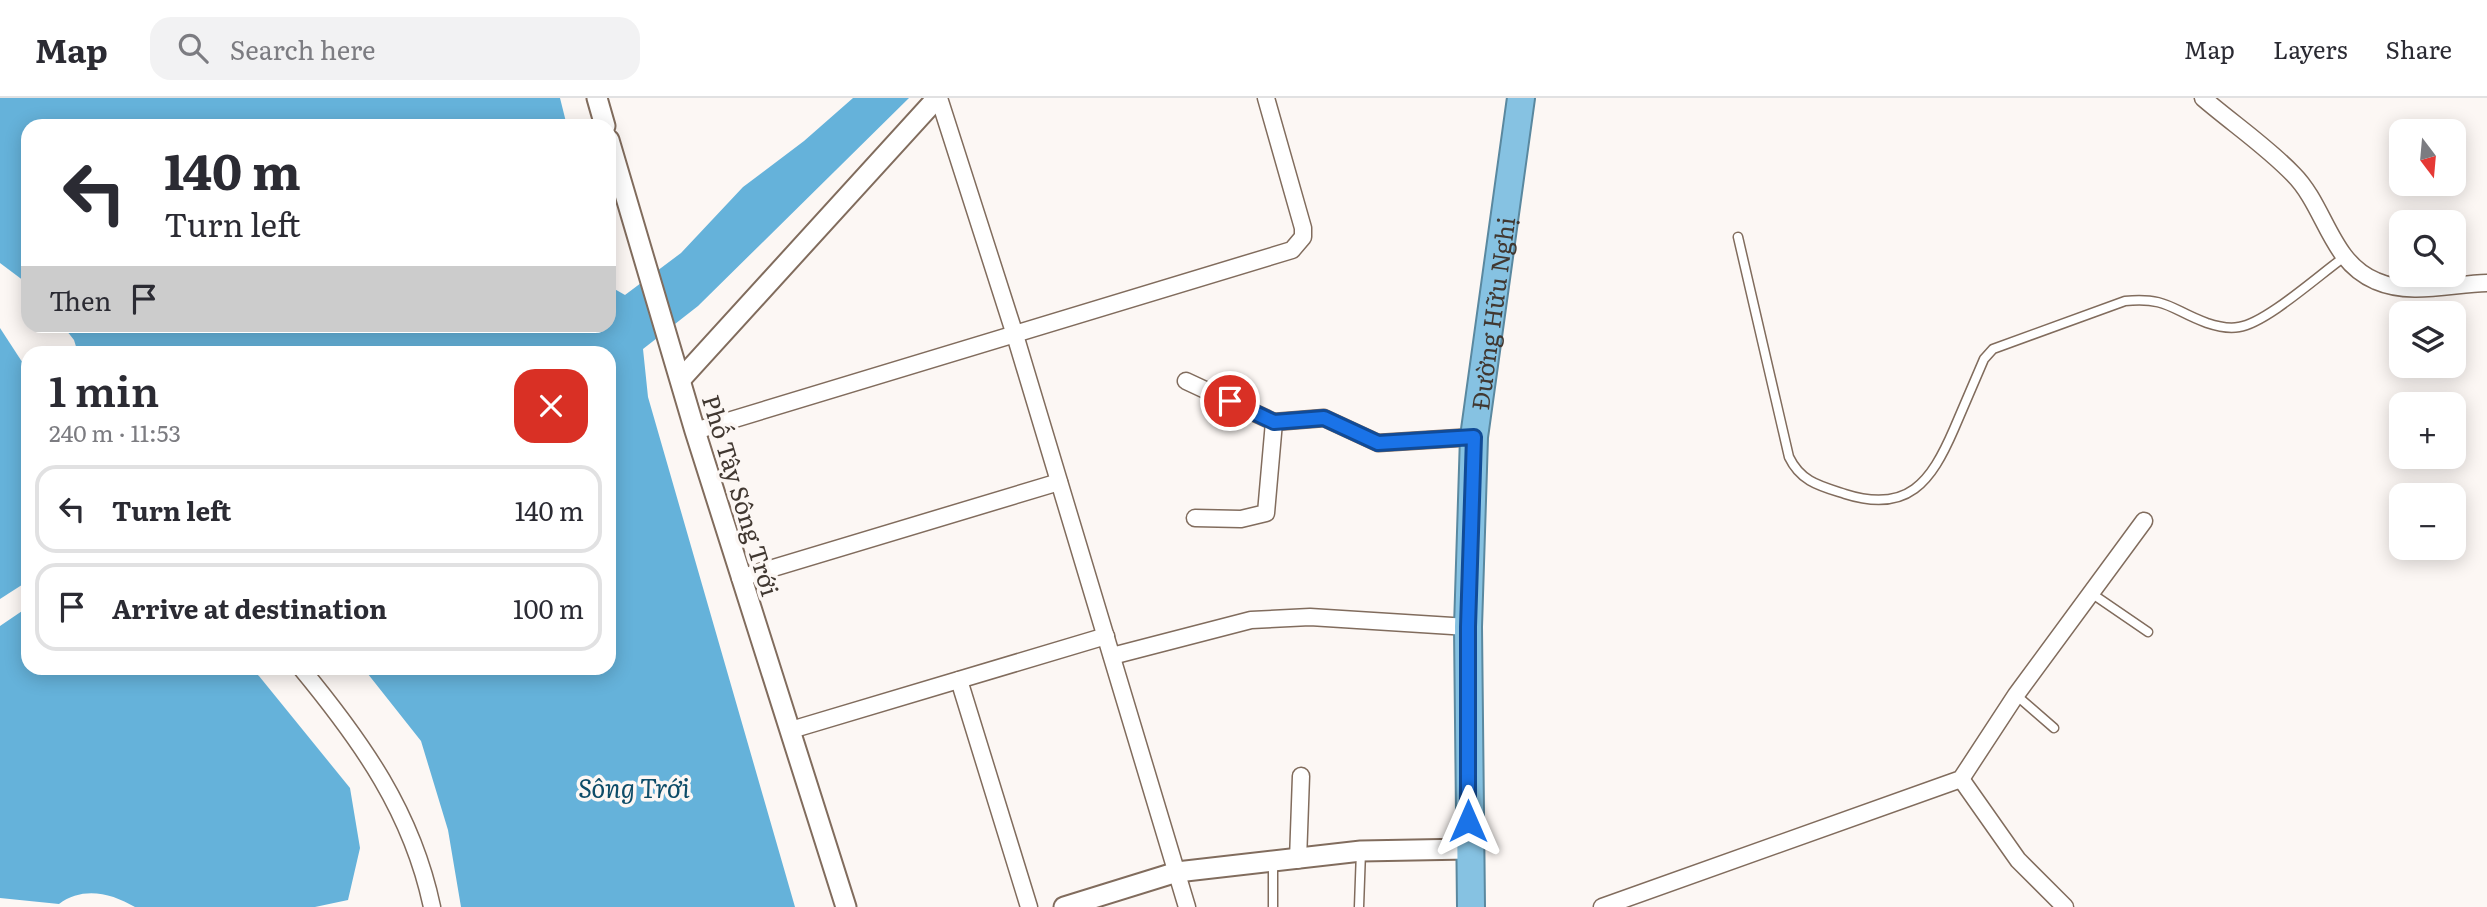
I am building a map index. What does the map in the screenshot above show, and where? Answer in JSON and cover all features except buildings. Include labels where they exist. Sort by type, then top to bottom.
[{"type":"highway","name":"Đường Hữu Nghị","points":[[1471,907],[1468,849],[1468,627],[1474,437],[1521,98]]},
{"type":"street","points":[[597,98],[603,119]]},
{"type":"street","points":[[938,98],[1015,335],[1187,907]]},
{"type":"street","name":"Phố Tây Sông Trới","points":[[846,907],[740,578],[725,519],[695,432],[681,379],[938,98]]},
{"type":"street","points":[[695,432],[1292,250],[1300,244],[1303,228],[1266,98]]},
{"type":"street","points":[[2203,98],[2293,174],[2323,218],[2343,258],[2362,274],[2395,287],[2487,283]]},
{"type":"street","points":[[616,164],[681,379]]},
{"type":"street","points":[[1186,381],[1274,422],[1324,418],[1370,440],[1390,444],[1474,437]]},
{"type":"street","points":[[1195,518],[1241,519],[1266,513],[1274,422]]},
{"type":"street","points":[[740,578],[1059,482]]},
{"type":"street","points":[[1602,907],[1961,779],[2016,695],[2144,521]]},
{"type":"street","points":[[1112,656],[1251,620],[1310,617],[1468,627]]},
{"type":"street","points":[[791,730],[1106,636]]},
{"type":"street","points":[[307,675],[353,731],[393,798],[424,865],[432,907]]},
{"type":"street","points":[[959,680],[1029,907]]},
{"type":"street","points":[[1298,860],[1301,776]]},
{"type":"street","points":[[1961,779],[2018,860],[2065,907]]},
{"type":"street","points":[[1064,907],[1177,872],[1361,851],[1468,849]]},
{"type":"street","points":[[1639,895],[1651,907]]},
{"type":"lane","points":[[1738,237],[1789,457],[1796,471],[1808,482],[1864,500],[1883,501],[1906,495],[1923,485],[1938,466],[1984,359],[1993,349],[2125,301],[2145,299],[2165,301],[2205,322],[2238,328],[2256,321],[2343,258]]},
{"type":"lane","points":[[2091,593],[2148,632]]},
{"type":"lane","points":[[2016,695],[2054,728]]},
{"type":"lane","points":[[1359,907],[1361,851]]},
{"type":"lane","points":[[1273,863],[1273,907]]},
{"type":"water","points":[[0,98],[560,98],[565,119],[21,119],[21,279],[0,263]]},
{"type":"water","name":"Sông Trới","points":[[853,98],[909,98],[698,306],[643,349],[648,397],[795,907],[461,907],[448,830],[421,741],[369,675],[616,675],[616,346],[76,346],[68,333],[616,333],[616,290],[625,295],[681,253],[743,187],[804,141]]},
{"type":"water","points":[[0,328],[21,360],[21,586],[0,599]]},
{"type":"water","points":[[21,612],[21,675],[258,675],[350,788],[360,848],[348,900],[315,907],[135,907],[107,895],[87,893],[68,898],[59,904],[0,898],[0,626]]},
{"type":"route","points":[[1230,401],[1274,422],[1324,418],[1378,443],[1474,437],[1468,627],[1468,821]]}]
